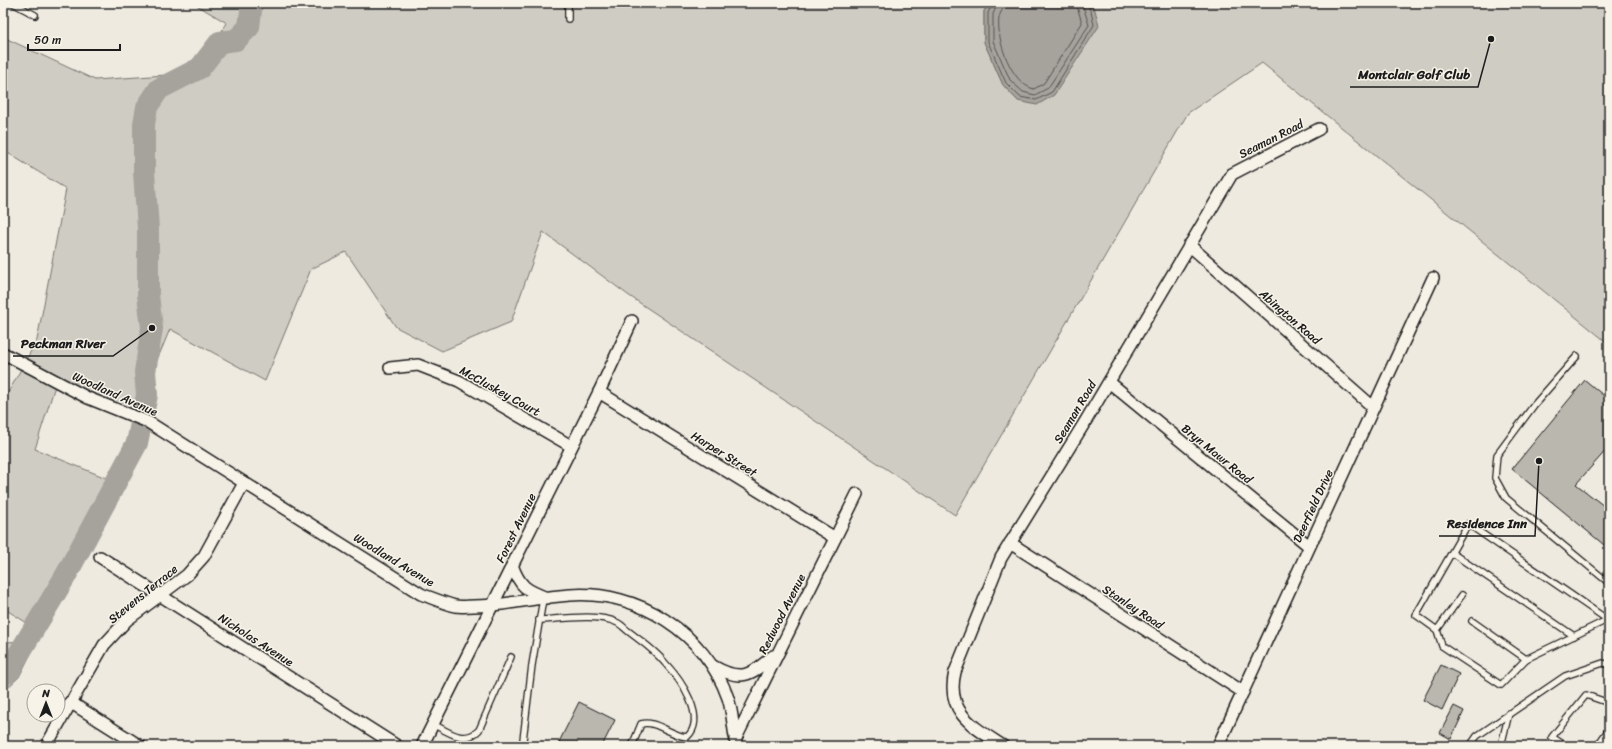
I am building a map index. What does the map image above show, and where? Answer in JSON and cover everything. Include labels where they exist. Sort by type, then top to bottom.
[{"type":"street","name":"Seaman Road","points":[[1003,746],[974,727],[962,717],[957,707],[953,687],[958,664],[1001,558],[1109,382],[1232,174],[1319,129]]},
{"type":"street","name":"Abington Road","points":[[1189,246],[1373,407]]},
{"type":"street","name":"Deerfield Drive","points":[[1218,746],[1433,278]]},
{"type":"street","name":"Forest Avenue","points":[[422,746],[599,392],[632,321]]},
{"type":"street","name":"Woodland Avenue","points":[[3,353],[88,398],[143,420],[421,594],[456,606],[492,606],[569,595],[592,595],[627,601],[661,616],[700,650],[720,680],[728,700],[735,744]]},
{"type":"street","name":"McCluskey Court","points":[[390,368],[418,365],[459,381],[571,446]]},
{"type":"street","name":"Bryn Mawr Road","points":[[1109,382],[1309,546]]},
{"type":"street","name":"Harper Street","points":[[599,392],[835,538]]},
{"type":"street","name":"Stevens Terrace","points":[[46,746],[104,645],[127,620],[187,575],[204,556],[244,483]]},
{"type":"street","name":"Redwood Avenue","points":[[735,744],[778,651],[857,494]]},
{"type":"street","name":"Stanley Road","points":[[1010,543],[1243,692]]},
{"type":"street","name":"Nicholas Avenue","points":[[100,557],[397,746]]},
{"type":"street","points":[[512,565],[518,580],[527,590],[545,599]]},
{"type":"street","points":[[710,665],[726,674],[743,676],[756,671],[778,651]]},
{"type":"street","points":[[70,702],[140,746]]},
{"type":"lane","points":[[13,3],[35,15]]},
{"type":"lane","points":[[568,3],[568,19]]},
{"type":"lane","points":[[1577,356],[1534,405],[1497,455],[1495,478],[1506,498],[1609,583]]},
{"type":"lane","points":[[1468,524],[1608,620],[1526,659],[1501,686],[1442,646],[1438,630],[1416,615],[1468,524]]},
{"type":"lane","points":[[1452,553],[1574,636]]},
{"type":"lane","points":[[1438,630],[1462,595]]},
{"type":"lane","points":[[523,740],[539,620],[545,599]]},
{"type":"lane","points":[[539,620],[604,618],[619,624],[644,643],[665,662],[685,689],[696,719],[694,732],[688,737],[678,736],[647,722],[641,724],[632,746]]},
{"type":"lane","points":[[1472,622],[1526,659]]},
{"type":"lane","points":[[433,724],[457,736],[466,738],[474,736],[479,730],[511,657]]},
{"type":"lane","points":[[1470,746],[1477,736],[1565,676],[1603,663],[1609,665]]},
{"type":"lane","points":[[1566,746],[1552,737],[1586,695],[1609,703]]},
{"type":"lane","points":[[1501,746],[1509,713]]},
{"type":"lane","points":[[1597,746],[1609,729]]},
{"type":"shaded area","points":[[193,3],[990,3],[984,11],[984,42],[1003,85],[1018,101],[1095,10],[1090,3],[1609,3],[1609,344],[1262,63],[1188,113],[955,515],[628,295],[543,232],[511,322],[442,351],[396,327],[346,252],[311,269],[265,381],[170,329],[133,418],[55,386],[35,449],[116,482],[37,629],[3,608],[3,402],[37,340],[66,189],[3,150],[3,37],[95,80],[194,73],[227,23]]},
{"type":"shaded area","points":[[38,640],[19,677],[3,692],[3,646],[8,642]]},
{"type":"water","points":[[990,3],[1090,3],[1095,10],[1099,26],[1054,95],[1037,105],[1018,101],[1003,85],[984,42],[984,11]]},
{"type":"building","points":[[1585,380],[1609,400],[1609,447],[1576,484],[1609,510],[1609,549],[1512,469]]},
{"type":"building","points":[[1441,665],[1459,674],[1442,710],[1423,700]]},
{"type":"building","points":[[579,702],[615,720],[602,746],[557,746]]},
{"type":"building","points":[[1454,706],[1464,711],[1451,739],[1440,733]]},
{"type":"waterway","points":[[3,675],[8,672],[65,577],[137,443],[147,395],[145,372],[152,328],[148,295],[148,229],[144,172],[144,124],[147,107],[159,89],[200,68],[220,42],[236,40],[249,27],[252,3]]},
{"type":"place","name":"Montclair Golf Club","points":[[1491,39]]},
{"type":"place","name":"Peckman River","points":[[152,328]]},
{"type":"place","name":"Residence Inn","points":[[1539,461]]}]
